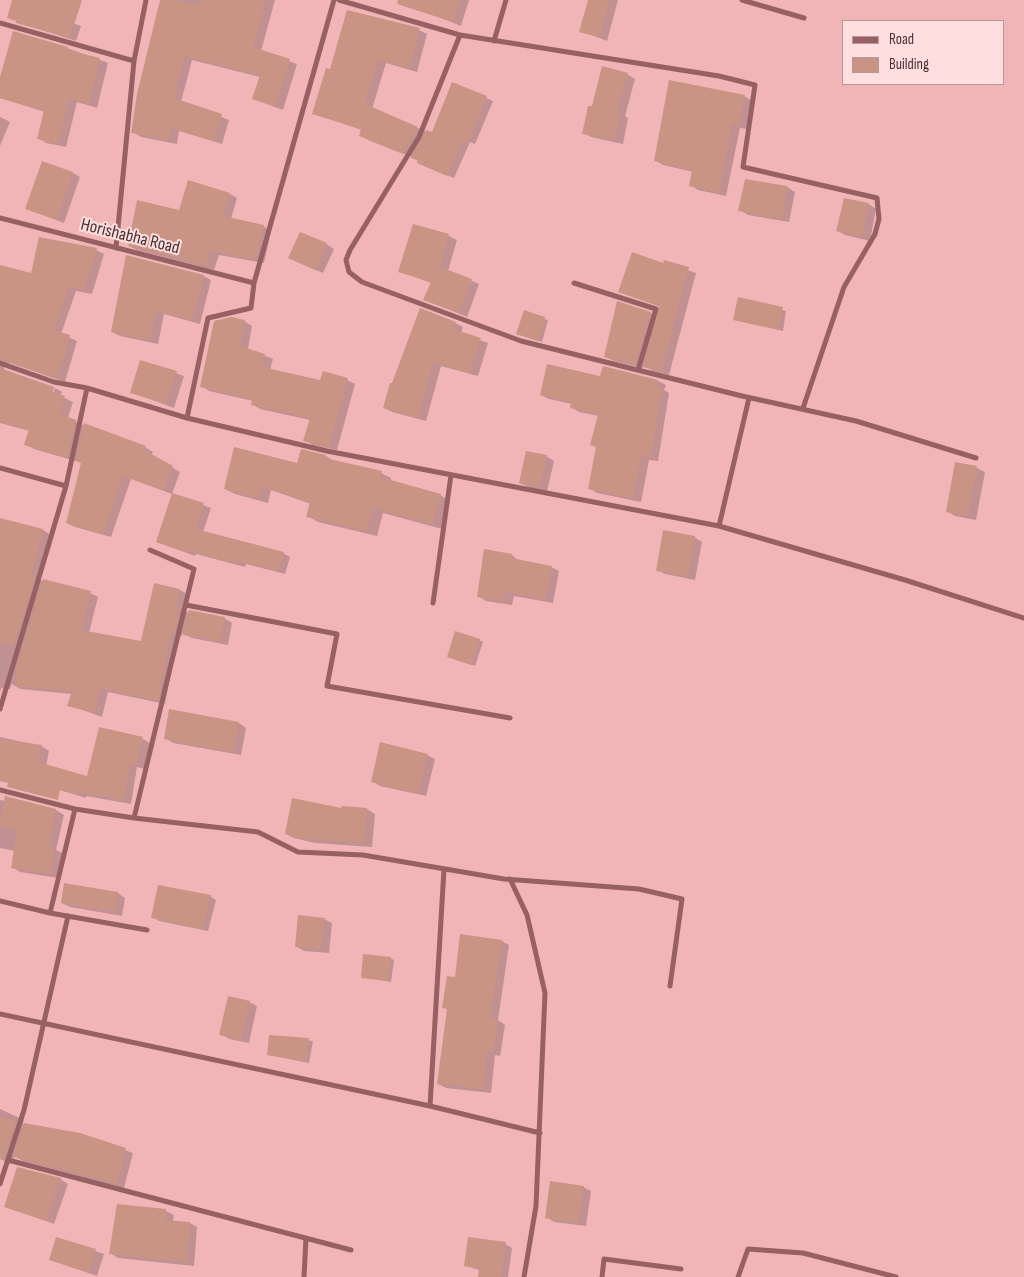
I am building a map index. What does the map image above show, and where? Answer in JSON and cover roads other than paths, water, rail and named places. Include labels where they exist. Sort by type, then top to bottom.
[{"type":"street","points":[[116,248],[134,61],[146,0]]},
{"type":"street","points":[[187,418],[208,318],[251,308],[254,283],[334,0]]},
{"type":"street","points":[[339,0],[460,35],[719,76],[755,85],[743,167],[877,198],[880,220],[875,234],[844,287],[803,408]]},
{"type":"street","points":[[494,41],[506,0]]},
{"type":"street","points":[[742,0],[804,18]]},
{"type":"street","points":[[0,23],[134,61]]},
{"type":"street","points":[[460,35],[419,137],[350,250],[346,260],[349,272],[362,282],[521,341],[749,398],[803,408],[856,421],[976,458]]},
{"type":"street","name":"Horishabha Road","points":[[0,218],[254,283]]},
{"type":"street","points":[[574,283],[656,309],[638,370]]},
{"type":"street","points":[[0,363],[54,382],[87,388],[187,418],[327,451],[719,526],[905,580],[1024,618]]},
{"type":"street","points":[[0,709],[66,486],[87,388]]},
{"type":"street","points":[[719,526],[749,398]]},
{"type":"street","points":[[0,468],[66,486]]},
{"type":"street","points":[[433,603],[451,475]]},
{"type":"street","points":[[134,818],[194,569],[150,550]]},
{"type":"street","points":[[186,605],[337,634],[327,686],[510,718]]},
{"type":"street","points":[[0,790],[76,809],[134,818],[258,832],[298,852],[363,855],[510,879],[639,889],[682,899],[670,986]]},
{"type":"street","points":[[50,913],[76,809]]},
{"type":"street","points":[[430,1106],[444,869]]},
{"type":"street","points":[[510,879],[527,915],[545,994],[536,1206],[524,1277]]},
{"type":"street","points":[[0,901],[50,913],[147,930]]},
{"type":"street","points":[[0,1184],[24,1110],[68,916]]},
{"type":"street","points":[[0,1014],[43,1025],[430,1106],[540,1133]]},
{"type":"street","points":[[8,1160],[351,1250]]},
{"type":"street","points":[[304,1277],[306,1238]]},
{"type":"street","points":[[738,1277],[748,1249],[803,1253],[896,1277]]},
{"type":"street","points":[[602,1277],[604,1259],[681,1269]]}]
